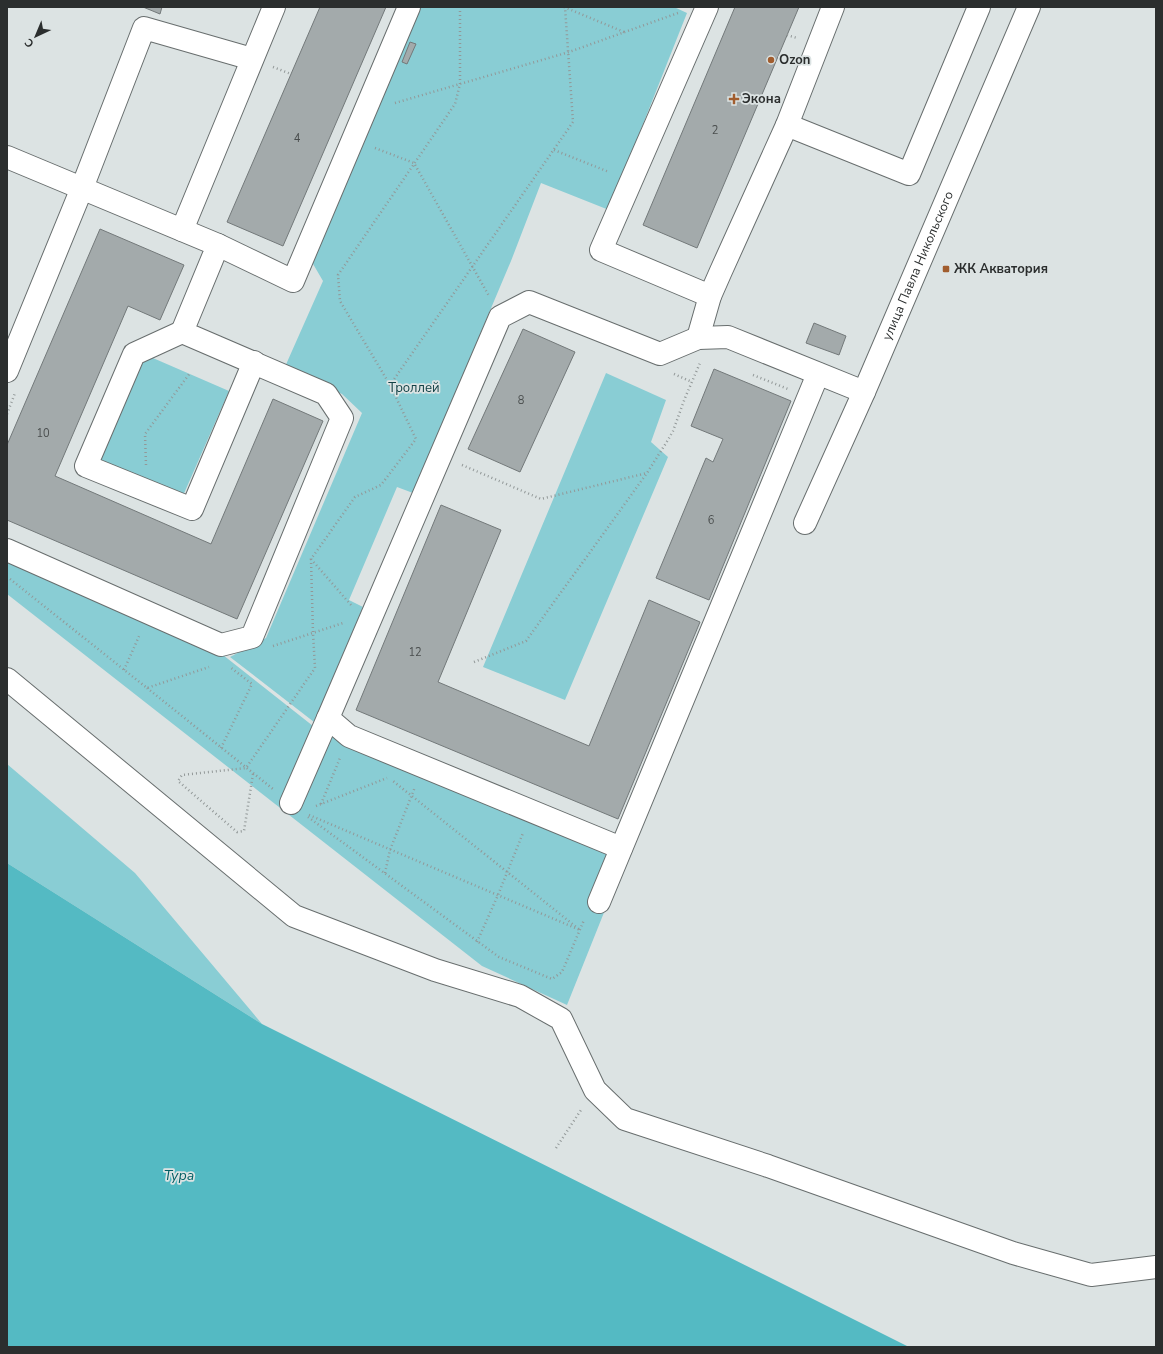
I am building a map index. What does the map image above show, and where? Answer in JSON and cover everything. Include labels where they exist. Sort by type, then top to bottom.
[{"type":"street","points":[[7,157],[218,245],[294,281],[409,7]]},
{"type":"street","points":[[707,7],[601,250],[710,296]]},
{"type":"street","points":[[698,338],[710,296],[787,125],[833,7]]},
{"type":"street","points":[[787,125],[909,174],[979,7]]},
{"type":"street","name":"улица Павла Никольского","points":[[805,523],[864,392],[1028,7]]},
{"type":"street","points":[[182,230],[252,59],[270,8]]},
{"type":"street","points":[[7,371],[82,188],[144,28],[252,59]]},
{"type":"street","points":[[218,245],[182,332],[134,354],[86,466],[192,509],[254,362]]},
{"type":"street","points":[[296,808],[328,718],[500,317],[529,302],[660,354],[698,338],[728,337],[864,392]]},
{"type":"street","points":[[7,550],[221,645],[252,637],[342,418],[326,394],[182,332]]},
{"type":"street","points":[[592,909],[621,848],[818,374]]},
{"type":"street","points":[[7,679],[294,916],[435,970],[520,996],[561,1019],[595,1090],[625,1119],[768,1166],[1013,1253],[1091,1275],[1156,1266]]},
{"type":"street","points":[[328,718],[349,736],[621,848]]},
{"type":"path","points":[[246,768],[315,668],[311,559],[354,497],[381,485],[416,439],[390,385],[340,301],[338,275],[455,104],[460,84],[460,7]]},
{"type":"path","points":[[390,385],[573,122],[565,7],[625,32]]},
{"type":"path","points":[[394,103],[569,52],[681,12]]},
{"type":"path","points":[[794,45],[800,32]]},
{"type":"path","points":[[269,74],[272,66]]},
{"type":"path","points":[[370,145],[414,163],[472,267]]},
{"type":"path","points":[[554,150],[631,181]]},
{"type":"path","points":[[474,662],[526,641],[647,473],[673,431],[701,361]]},
{"type":"path","points":[[667,371],[692,382]]},
{"type":"path","points":[[752,374],[794,392]]},
{"type":"path","points":[[7,414],[16,392]]},
{"type":"path","points":[[457,463],[541,499],[647,473]]},
{"type":"path","points":[[311,559],[354,609]]},
{"type":"path","points":[[124,670],[141,630]]},
{"type":"path","points":[[147,688],[296,808],[499,957],[552,979],[562,972],[580,930],[592,909]]},
{"type":"path","points":[[321,804],[349,736]]},
{"type":"path","points":[[246,768],[182,774],[178,781],[237,832],[244,831],[253,774]]},
{"type":"path","points":[[384,772],[412,797],[508,871],[580,930]]},
{"type":"path","points":[[296,808],[321,804],[388,777]]},
{"type":"path","points":[[385,874],[390,850],[417,782]]},
{"type":"path","points":[[296,808],[390,850],[580,930]]},
{"type":"path","points":[[477,942],[525,828]]},
{"type":"path","points":[[556,1148],[595,1090]]},
{"type":"green space","name":"Троллей","points":[[419,7],[674,7],[687,13],[609,210],[541,183],[511,261],[413,493],[397,487],[349,600],[363,607],[314,722],[230,657],[266,638],[362,413],[342,394],[284,369],[323,281],[309,257]]},
{"type":"green space","points":[[146,355],[229,391],[182,498],[99,462]]},
{"type":"green space","points":[[606,373],[666,400],[651,442],[668,457],[565,700],[483,667]]},
{"type":"green space","points":[[7,559],[223,655],[313,726],[625,860],[567,1005],[482,966],[7,594]]},
{"type":"green space","points":[[7,764],[135,873],[262,1024],[7,863]]},
{"type":"water","name":"Тура","points":[[7,863],[262,1024],[909,1347],[7,1347]]},
{"type":"building","points":[[143,7],[162,7],[160,14]]},
{"type":"building","points":[[320,7],[386,7],[283,246],[227,222]]},
{"type":"building","points":[[735,7],[799,7],[697,248],[643,225]]},
{"type":"building","points":[[410,42],[416,44],[407,64],[402,62]]},
{"type":"building","points":[[100,229],[184,265],[160,320],[128,306],[55,476],[211,544],[273,399],[323,421],[237,619],[7,520],[7,445]]},
{"type":"building","points":[[814,323],[846,336],[839,355],[806,343]]},
{"type":"building","points":[[523,329],[575,352],[520,472],[468,449]]},
{"type":"building","points":[[714,369],[791,401],[709,600],[656,578],[706,458],[713,462],[723,439],[691,426]]},
{"type":"building","points":[[441,505],[501,530],[438,682],[589,746],[649,600],[700,622],[618,819],[356,710]]},
{"type":"place","name":"Ozon","points":[[771,60]]},
{"type":"place","name":"Экона","points":[[734,99]]},
{"type":"place","name":"ЖК Акватория","points":[[946,269]]}]
